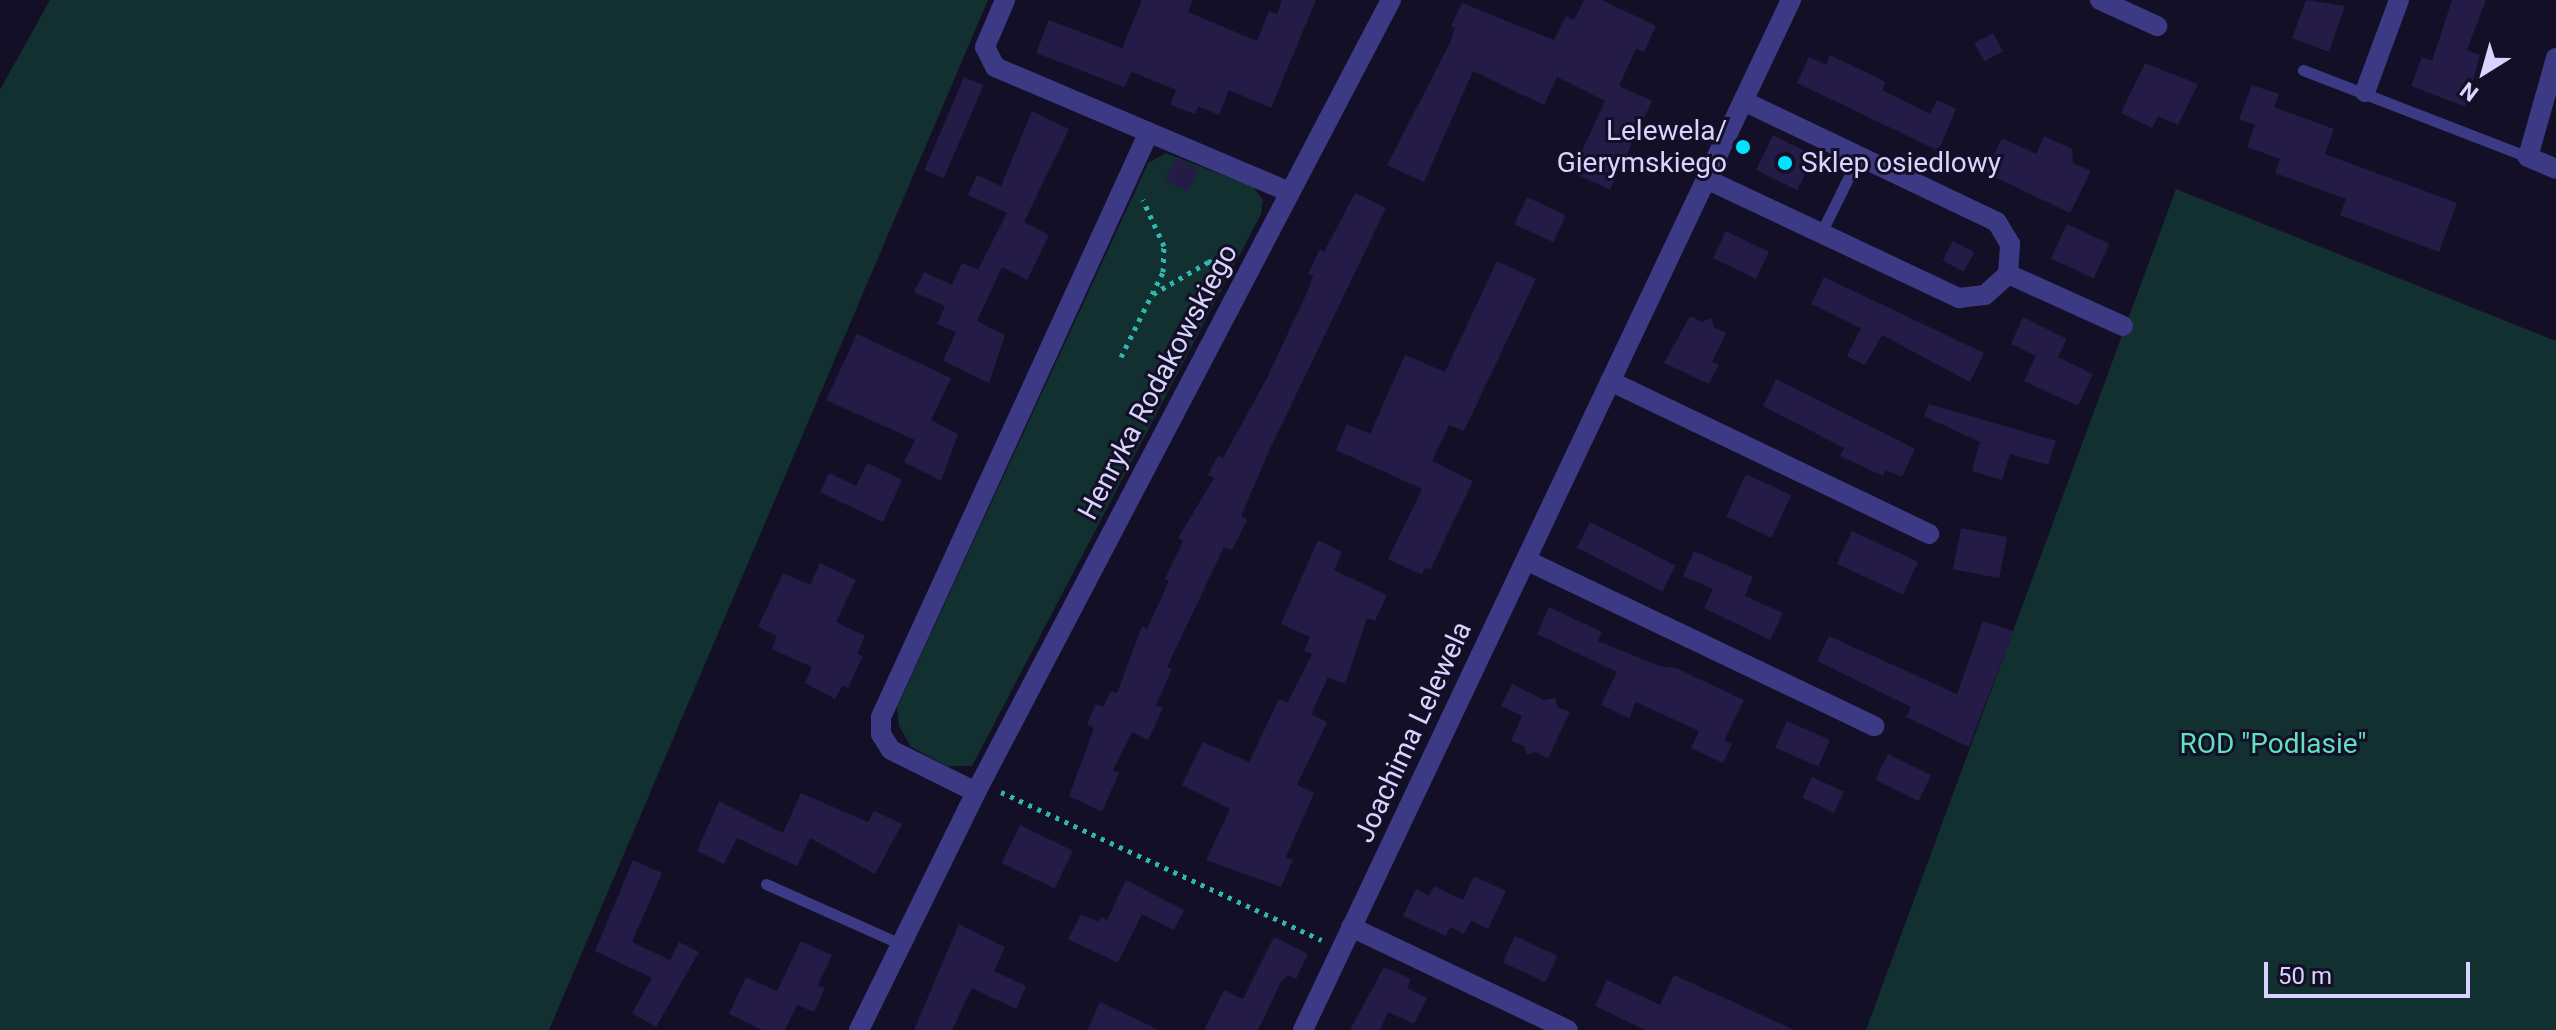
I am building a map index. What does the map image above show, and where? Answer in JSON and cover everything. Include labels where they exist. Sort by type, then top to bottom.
[{"type":"street","points":[[1005,0],[986,42],[992,65],[1289,192]]},
{"type":"street","name":"Henryka Rodakowskiego","points":[[859,1030],[978,787],[1391,0]]},
{"type":"street","name":"Joachima Lelewela","points":[[1303,1030],[1791,0]]},
{"type":"street","points":[[2100,0],[2157,26]]},
{"type":"street","points":[[2365,92],[2399,0]]},
{"type":"street","points":[[2556,58],[2528,157],[2556,169]]},
{"type":"street","points":[[1706,179],[1959,298],[1985,295],[2008,274],[2010,244],[1997,222],[1743,101]]},
{"type":"street","points":[[978,787],[891,750],[881,734],[881,717],[1149,132]]},
{"type":"street","points":[[2008,274],[2123,326]]},
{"type":"street","points":[[1610,381],[1929,534]]},
{"type":"street","points":[[1526,560],[1874,726]]},
{"type":"street","points":[[1351,927],[1568,1030]]},
{"type":"lane","points":[[2303,70],[2528,157]]},
{"type":"lane","points":[[1821,233],[1859,156]]},
{"type":"lane","points":[[766,884],[901,944]]},
{"type":"path","points":[[1121,357],[1163,272],[1164,246],[1143,198],[1126,182]]},
{"type":"path","points":[[1153,294],[1222,258],[1247,271]]},
{"type":"path","points":[[978,787],[1341,949]]},
{"type":"green space","points":[[50,0],[988,0],[549,1030],[0,1030],[0,90]]},
{"type":"green space","points":[[1166,153],[1253,187],[1263,200],[1261,214],[972,766],[947,766],[911,747],[899,726],[897,707],[1148,163]]},
{"type":"green space","name":"ROD \"Podlasie\"","points":[[2176,189],[2556,341],[2556,1030],[1866,1030]]},
{"type":"building","points":[[1142,0],[1193,0],[1188,12],[1257,41],[1269,11],[1277,14],[1282,0],[1316,0],[1271,108],[1229,90],[1219,115],[1198,106],[1195,114],[1170,105],[1176,90],[1132,72],[1124,87],[1036,53],[1049,20],[1122,48]]},
{"type":"building","points":[[1584,0],[1602,0],[1656,26],[1644,52],[1636,49],[1619,86],[1652,101],[1610,190],[1572,172],[1605,101],[1557,77],[1544,105],[1473,71],[1424,182],[1387,165],[1450,43],[1455,28],[1451,26],[1462,3],[1554,40],[1566,16],[1574,20]]},
{"type":"building","points":[[2306,0],[2345,6],[2329,52],[2292,38]]},
{"type":"building","points":[[2452,0],[2486,0],[2467,50],[2480,55],[2466,107],[2411,86],[2422,57],[2432,61]]},
{"type":"building","points":[[1993,33],[2003,52],[1984,61],[1974,43]]},
{"type":"building","points":[[1830,55],[1886,82],[1882,90],[1930,114],[1937,100],[1956,109],[1937,150],[1797,83],[1809,57],[1826,65]]},
{"type":"building","points":[[2145,63],[2198,84],[2178,125],[2158,116],[2152,128],[2121,113]]},
{"type":"building","points":[[964,77],[983,85],[944,178],[925,170]]},
{"type":"building","points":[[2252,85],[2279,94],[2274,107],[2334,129],[2325,154],[2457,203],[2439,252],[2340,215],[2346,199],[2275,173],[2280,159],[2247,147],[2255,125],[2239,119]]},
{"type":"building","points":[[1032,111],[1069,129],[1024,222],[1049,235],[1027,280],[1002,267],[977,321],[1005,335],[989,383],[943,361],[956,332],[937,324],[945,306],[914,292],[924,272],[952,285],[962,263],[978,270],[1007,213],[968,195],[977,175],[1001,186]]},
{"type":"building","name":"Sklep osiedlowy","points":[[1773,135],[1814,155],[1797,190],[1756,170]]},
{"type":"building","points":[[2044,136],[2072,149],[2073,163],[2091,171],[2070,213],[1986,173],[2002,138],[2036,154]]},
{"type":"building","points":[[1176,158],[1198,169],[1187,192],[1165,180]]},
{"type":"building","points":[[1355,193],[1386,208],[1269,451],[1241,516],[1247,520],[1232,550],[1224,547],[1167,667],[1172,669],[1156,705],[1163,708],[1148,740],[1132,732],[1113,770],[1119,773],[1102,812],[1069,796],[1094,728],[1087,724],[1096,704],[1103,707],[1111,691],[1117,693],[1142,626],[1147,629],[1169,581],[1165,579],[1183,541],[1178,538],[1214,478],[1208,475],[1218,455],[1223,458],[1267,378],[1309,288],[1313,275],[1308,274],[1320,249],[1324,252]]},
{"type":"building","points":[[1527,197],[1566,215],[1553,242],[1514,224]]},
{"type":"building","points":[[2067,224],[2110,244],[2094,278],[2051,258]]},
{"type":"building","points":[[1726,231],[1769,252],[1756,279],[1713,258]]},
{"type":"building","points":[[1953,241],[1974,252],[1964,272],[1943,260]]},
{"type":"building","points":[[1497,261],[1536,279],[1464,431],[1449,425],[1432,461],[1473,481],[1430,570],[1425,568],[1422,575],[1388,559],[1422,489],[1336,450],[1347,424],[1370,434],[1405,355],[1445,372]]},
{"type":"building","points":[[1824,277],[1984,353],[1970,382],[1882,335],[1865,365],[1847,356],[1861,328],[1811,304]]},
{"type":"building","points":[[1690,316],[1702,322],[1711,318],[1714,327],[1726,333],[1712,362],[1719,365],[1709,384],[1664,363]]},
{"type":"building","points":[[2023,317],[2067,339],[2058,357],[2093,374],[2078,406],[2024,381],[2036,356],[2011,344]]},
{"type":"building","points":[[857,334],[951,378],[931,420],[958,434],[941,481],[904,462],[915,440],[826,400]]},
{"type":"building","points":[[1776,379],[1915,449],[1902,477],[1886,470],[1883,476],[1840,456],[1844,448],[1763,406]]},
{"type":"building","points":[[1929,404],[2056,441],[2048,465],[2010,454],[2002,480],[1972,471],[1980,442],[1924,416]]},
{"type":"building","points":[[867,463],[902,480],[883,522],[820,492],[829,473],[856,486]]},
{"type":"building","points":[[1746,474],[1791,495],[1771,538],[1726,517]]},
{"type":"building","points":[[1590,522],[1676,566],[1662,591],[1577,548]]},
{"type":"building","points":[[1961,528],[2007,537],[1999,578],[1953,569]]},
{"type":"building","points":[[1852,531],[1918,562],[1903,594],[1837,564]]},
{"type":"building","points":[[1318,540],[1342,552],[1334,570],[1387,595],[1375,621],[1367,618],[1345,684],[1328,677],[1311,714],[1327,722],[1297,785],[1314,793],[1286,857],[1293,860],[1281,887],[1206,860],[1230,809],[1182,785],[1203,742],[1249,762],[1279,699],[1287,703],[1312,654],[1304,651],[1310,637],[1281,624]]},
{"type":"building","points":[[1694,551],[1753,577],[1745,596],[1783,613],[1770,640],[1704,608],[1713,589],[1683,576]]},
{"type":"building","points":[[820,563],[856,580],[836,622],[865,636],[857,654],[863,656],[848,688],[842,686],[835,699],[805,683],[812,667],[772,649],[777,636],[758,627],[783,573],[810,585]]},
{"type":"building","points":[[1549,607],[1602,632],[1598,641],[1659,666],[1676,668],[1744,700],[1724,741],[1732,744],[1723,763],[1691,748],[1699,731],[1636,702],[1629,718],[1601,705],[1617,672],[1537,634]]},
{"type":"building","points":[[1983,621],[2013,631],[1969,747],[1906,717],[1911,707],[1817,661],[1829,636],[1957,694]]},
{"type":"building","points":[[1512,684],[1544,700],[1555,698],[1558,707],[1570,712],[1548,758],[1535,752],[1527,755],[1524,746],[1511,741],[1522,716],[1501,706]]},
{"type":"building","points":[[1787,721],[1830,740],[1818,767],[1775,747]]},
{"type":"building","points":[[1888,754],[1931,775],[1918,801],[1875,780]]},
{"type":"building","points":[[1812,777],[1844,792],[1834,813],[1802,798]]},
{"type":"building","points":[[801,793],[868,822],[874,811],[902,824],[875,874],[810,838],[797,866],[737,838],[724,864],[697,851],[719,801],[783,833]]},
{"type":"building","points":[[1020,825],[1073,851],[1055,889],[1002,863]]},
{"type":"building","points":[[633,860],[662,873],[632,942],[670,960],[679,942],[699,952],[656,1027],[632,1013],[652,978],[595,951]]},
{"type":"building","points":[[1474,876],[1506,891],[1488,929],[1471,921],[1464,934],[1450,927],[1446,936],[1403,916],[1416,889],[1429,896],[1434,886],[1463,900]]},
{"type":"building","points":[[1126,880],[1184,910],[1174,930],[1142,914],[1118,963],[1068,939],[1081,914],[1098,922],[1101,917],[1107,920]]},
{"type":"building","points":[[959,924],[1005,947],[994,971],[1026,986],[1016,1009],[972,988],[952,1030],[914,1030]]},
{"type":"building","points":[[1515,936],[1558,956],[1545,982],[1503,962]]},
{"type":"building","points":[[1274,937],[1308,954],[1296,979],[1288,975],[1281,982],[1258,1030],[1204,1030],[1224,990],[1243,999]]},
{"type":"building","points":[[801,941],[832,955],[818,985],[825,988],[814,1012],[797,1005],[785,1030],[762,1030],[729,1014],[746,977],[777,991]]},
{"type":"building","points":[[1384,967],[1411,979],[1407,988],[1427,998],[1414,1024],[1388,1012],[1380,1030],[1350,1030]]},
{"type":"building","points":[[1674,975],[1794,1030],[1645,1030],[1595,1006],[1607,980],[1660,1005]]},
{"type":"building","points":[[1100,1002],[1159,1030],[1087,1030]]},
{"type":"place","name":"Lelewela/ Gierymskiego","points":[[1743,147]]},
{"type":"place","name":"Sklep osiedlowy","points":[[1785,163]]}]
